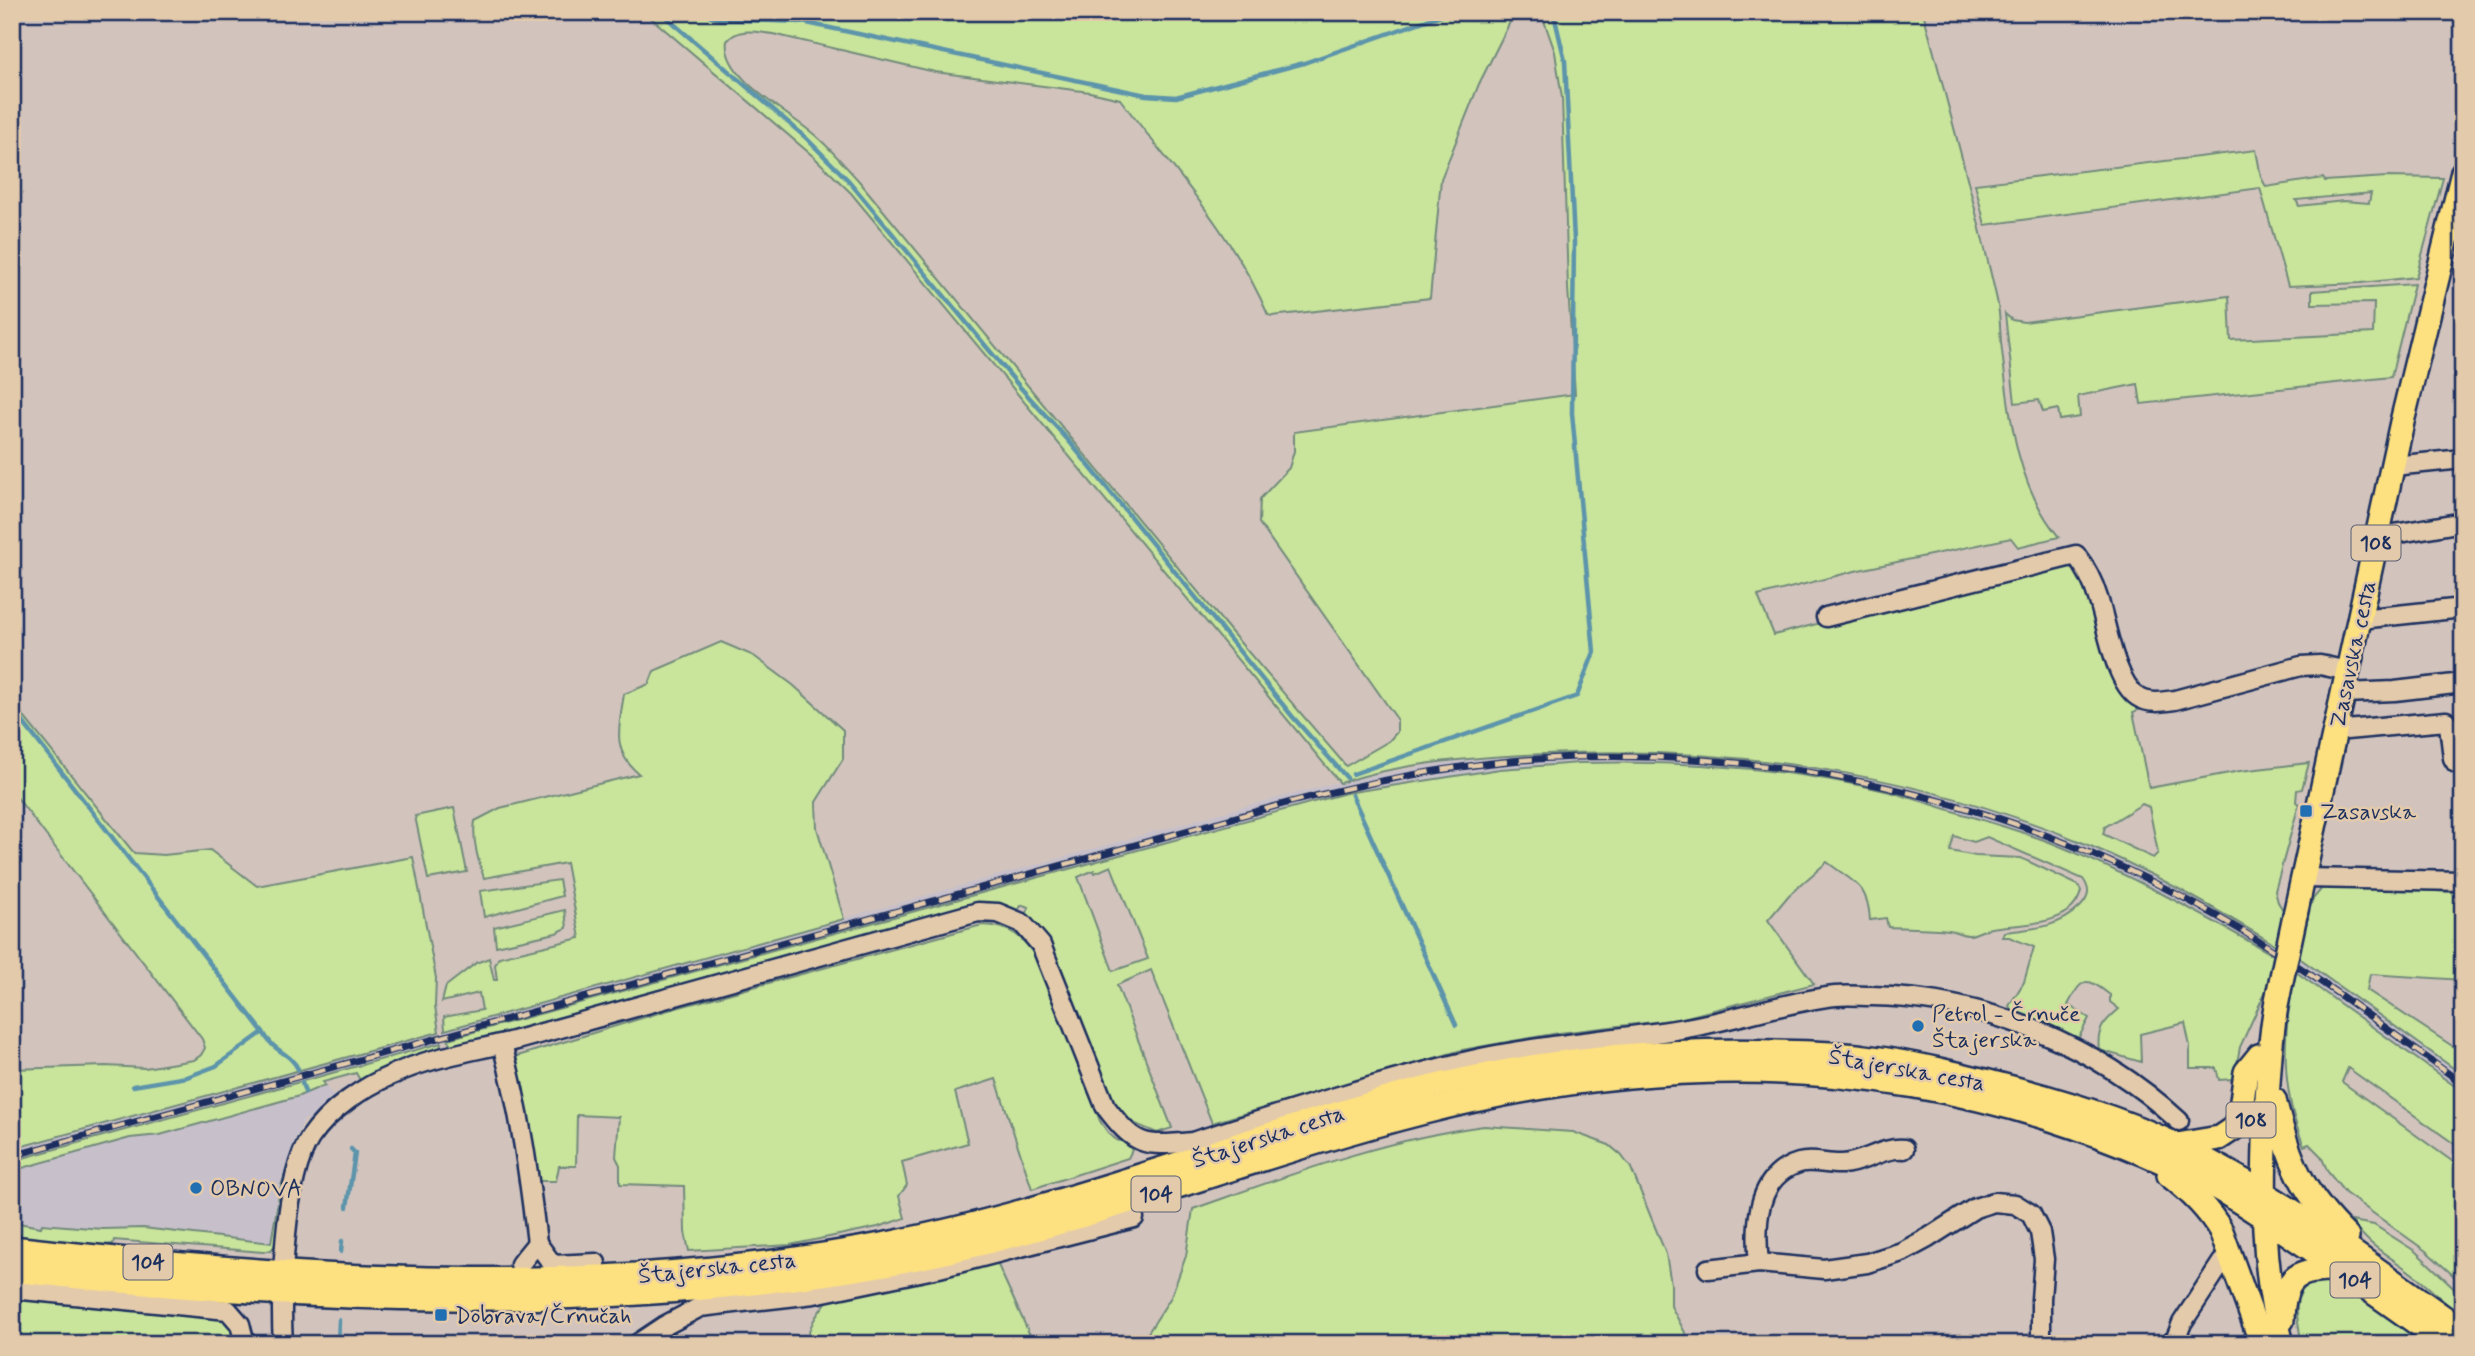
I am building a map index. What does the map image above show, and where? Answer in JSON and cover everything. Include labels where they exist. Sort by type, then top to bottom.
[{"type":"main road","name":"Zasavska cesta","points":[[2256,1200],[2264,1065],[2274,1014],[2377,537],[2462,177]]},
{"type":"main road","name":"Štajerska cesta","points":[[12,1248],[284,1282],[401,1278],[594,1278],[755,1266],[892,1243],[1040,1208],[1351,1110],[1415,1091],[1488,1074],[1614,1055],[1687,1051],[1759,1052],[1868,1057],[1957,1075],[2104,1115],[2177,1145],[2256,1200],[2395,1283],[2463,1331]]},
{"type":"main road","points":[[2177,1145],[2219,1138],[2234,1128],[2240,1115],[2246,1072],[2264,1065],[2291,1157],[2309,1195],[2323,1213],[2395,1283]]},
{"type":"main road","name":"Štajerska cesta","points":[[12,1270],[284,1282],[485,1298],[564,1298],[721,1288],[889,1263],[1008,1237],[1148,1197],[1310,1144],[1433,1110],[1526,1089],[1595,1078],[1665,1072],[1755,1070],[1877,1078],[2006,1106],[2090,1133],[2211,1185],[2256,1200],[2341,1270],[2446,1344]]},
{"type":"main road","points":[[2141,1154],[2191,1192],[2214,1219],[2228,1247],[2264,1344]]},
{"type":"main road","points":[[2256,1200],[2252,1257],[2264,1344]]},
{"type":"main road","points":[[2256,1200],[2270,1293],[2282,1344]]},
{"type":"main road","points":[[2282,1344],[2282,1298],[2290,1282],[2300,1274],[2312,1270],[2341,1270]]},
{"type":"street","points":[[2393,466],[2463,459]]},
{"type":"street","points":[[2377,537],[2463,522]]},
{"type":"street","points":[[1826,617],[2076,555],[2087,570],[2097,595],[2126,686],[2146,701],[2175,700],[2301,666],[2320,665],[2346,682],[2395,691],[2463,683]]},
{"type":"street","points":[[2360,619],[2463,608]]},
{"type":"street","points":[[2335,731],[2446,721],[2450,729],[2453,758],[2463,766]]},
{"type":"street","points":[[2304,878],[2463,881]]},
{"type":"street","points":[[283,1344],[289,1201],[298,1171],[310,1139],[344,1103],[361,1090],[396,1073],[978,912],[999,913],[1022,923],[1041,945],[1105,1106],[1119,1125],[1142,1144],[1192,1142],[1393,1079],[1483,1058],[1556,1045],[1683,1029],[1794,1003],[1838,996],[1916,998],[1993,1014],[2021,1024],[2102,1065],[2162,1106],[2179,1121]]},
{"type":"street","points":[[502,1044],[524,1140],[537,1243],[553,1265]]},
{"type":"street","points":[[1759,1263],[1756,1233],[1759,1208],[1768,1187],[1779,1174],[1799,1163],[1844,1164],[1888,1150],[1904,1149]]},
{"type":"street","points":[[1707,1269],[1759,1263],[1824,1269],[1867,1263],[1902,1252],[1975,1208],[1994,1202],[2015,1203],[2031,1214],[2040,1232],[2044,1259],[2041,1344]]},
{"type":"street","points":[[637,1344],[701,1307],[814,1294],[939,1268],[1134,1218]]},
{"type":"street","points":[[537,1243],[520,1264],[596,1263]]},
{"type":"street","points":[[2175,1342],[2182,1323],[2222,1262]]},
{"type":"street","points":[[12,1289],[228,1310],[240,1324],[245,1344]]},
{"type":"shaded area","points":[[1595,751],[1707,754],[1792,764],[1854,775],[1974,804],[2082,842],[2157,877],[2298,957],[2463,1075],[2463,1092],[2275,956],[2196,910],[2052,843],[1889,792],[1835,781],[1746,768],[1657,763],[1579,763],[1500,769],[1346,793],[448,1039],[445,1030],[1231,810],[1351,779],[1448,762]]},
{"type":"shaded area","points":[[439,1032],[441,1043],[12,1161],[12,1149]]},
{"type":"shaded area","points":[[325,1085],[336,1100],[315,1122],[305,1119],[303,1121],[280,1189],[271,1243],[143,1228],[41,1227],[12,1222],[12,1171],[130,1138],[160,1135],[299,1096]]},
{"type":"green space","points":[[644,12],[1515,12],[1479,84],[1441,179],[1430,298],[1272,316],[1268,315],[1238,257],[1220,230],[1120,99],[1090,92],[935,72],[773,34],[742,32],[727,41],[728,55],[746,82],[817,137],[859,181],[1232,633],[1346,766],[1389,741],[1397,732],[1397,719],[1259,523],[1260,499],[1289,468],[1294,451],[1294,432],[1575,394],[1568,288],[1562,98],[1555,52],[1539,12],[1923,12],[1997,300],[2007,393],[2016,444],[2032,493],[2059,537],[2018,547],[2011,538],[1859,570],[1758,596],[1774,635],[2056,562],[2069,560],[2080,566],[2115,669],[2151,705],[2133,712],[2149,788],[2240,771],[2309,763],[2302,789],[2297,790],[2296,802],[2299,804],[2275,891],[2283,910],[2277,946],[2157,877],[2081,842],[1951,797],[1817,768],[1681,754],[1544,754],[1415,765],[1340,783],[851,193],[814,157]],"holes":[[[2142,804],[2149,807],[2158,853],[2153,858],[2103,834],[2105,827]]]},
{"type":"green space","points":[[2256,150],[2261,177],[2266,187],[2323,178],[2325,181],[2387,177],[2443,178],[2416,277],[2361,283],[2288,286],[2260,188],[1985,225],[1975,184]],"holes":[[[2371,193],[2369,203],[2344,201],[2299,206],[2296,200]]]},
{"type":"green space","points":[[2414,284],[2391,377],[2141,404],[2138,384],[2078,396],[2080,417],[2060,420],[2058,409],[2043,412],[2039,400],[2015,403],[2005,314],[2012,320],[2024,322],[2229,296],[2231,340],[2373,333],[2374,303],[2312,304],[2312,291]]},
{"type":"green space","points":[[721,642],[754,656],[793,685],[843,730],[843,759],[816,802],[817,828],[844,919],[445,1030],[444,1017],[482,1010],[479,993],[442,1002],[446,986],[476,963],[489,958],[494,980],[497,980],[495,965],[499,957],[580,938],[566,863],[484,878],[475,842],[475,821],[500,808],[639,774],[624,756],[619,738],[624,694],[649,684],[654,671]]},
{"type":"green space","points":[[12,702],[134,853],[164,855],[210,850],[257,886],[413,857],[436,978],[435,1006],[439,1032],[12,1149],[12,1069],[106,1066],[145,1068],[194,1060],[205,1048],[202,1039],[12,791]]},
{"type":"green space","points":[[1618,762],[1736,767],[1813,777],[1898,794],[2052,843],[2166,896],[2275,956],[2269,984],[2240,1047],[2234,1079],[2219,1080],[2216,1068],[2190,1068],[2190,1046],[2185,1023],[2140,1034],[2141,1062],[2099,1050],[2099,1036],[2103,1026],[2119,1009],[2110,1002],[2110,995],[2089,982],[2077,989],[2068,1005],[2089,1018],[2078,1039],[2074,1040],[2011,1009],[2009,1006],[2024,982],[2034,947],[2002,937],[2004,932],[2045,926],[2072,914],[2087,897],[2086,883],[2083,879],[1987,837],[1974,842],[1954,836],[1950,851],[1976,856],[2021,858],[2078,885],[2081,891],[2076,903],[2068,912],[2044,922],[1991,928],[1970,935],[1949,930],[1888,927],[1886,918],[1870,920],[1863,891],[1827,862],[1789,895],[1768,920],[1814,984],[1679,1019],[1559,1033],[1462,1050],[1212,1123],[1151,970],[1117,985],[1172,1128],[1157,1133],[1127,1120],[1112,1107],[1050,946],[1042,931],[1026,916],[1029,907],[1022,905],[1017,911],[991,904],[968,908],[451,1048],[448,1039],[1346,793],[1500,769]],"holes":[[[1111,866],[1148,959],[1113,971],[1078,877]]]},
{"type":"green space","points":[[454,808],[467,872],[428,879],[415,816]]},
{"type":"green space","points":[[559,880],[562,896],[484,917],[480,891]]},
{"type":"green space","points":[[2340,884],[2463,893],[2463,980],[2370,974],[2367,990],[2463,1053],[2463,1075],[2298,957],[2312,900],[2323,887]]},
{"type":"green space","points":[[565,910],[567,928],[556,933],[496,946],[494,927]]},
{"type":"green space","points":[[982,925],[1009,930],[1027,945],[1038,960],[1100,1121],[1109,1134],[1118,1141],[1122,1139],[1132,1150],[1128,1158],[1032,1189],[996,1079],[955,1092],[968,1143],[902,1162],[907,1185],[899,1196],[905,1218],[878,1227],[790,1245],[689,1251],[685,1232],[684,1186],[620,1184],[620,1165],[616,1157],[619,1117],[577,1115],[576,1166],[559,1166],[556,1181],[535,1181],[511,1058],[665,1011]]},
{"type":"green space","points":[[2296,972],[2463,1092],[2463,1150],[2348,1068],[2342,1082],[2463,1169],[2463,1284],[2426,1251],[2345,1193],[2328,1172],[2321,1156],[2309,1144],[2304,1146],[2291,1103],[2286,1060],[2288,1016]]},
{"type":"green space","points":[[441,1043],[440,1051],[362,1084],[356,1073],[323,1082],[325,1085],[299,1096],[160,1135],[130,1138],[12,1171],[12,1161]]},
{"type":"green space","points":[[1484,1126],[1573,1132],[1609,1145],[1621,1155],[1631,1168],[1666,1254],[1671,1284],[1671,1306],[1691,1344],[1129,1344],[1144,1339],[1171,1297],[1186,1256],[1193,1209],[1373,1149]]},
{"type":"green space","points":[[297,1139],[299,1142],[283,1182],[275,1245],[271,1250],[263,1252],[114,1240],[113,1244],[89,1247],[12,1239],[12,1222],[41,1227],[42,1224],[103,1229],[143,1228],[271,1243],[280,1189]]},
{"type":"green space","points":[[2352,1221],[2374,1225],[2415,1251],[2463,1296],[2463,1319],[2414,1275],[2372,1244]]},
{"type":"green space","points":[[997,1263],[1034,1344],[808,1344],[811,1326],[828,1300]]},
{"type":"green space","points":[[2337,1281],[2432,1344],[2302,1344],[2297,1318],[2300,1295],[2311,1282]]},
{"type":"green space","points":[[12,1294],[225,1317],[231,1324],[237,1344],[12,1344]]},
{"type":"waterway","points":[[660,12],[804,136],[848,180],[1019,386],[1069,441],[1292,716],[1347,778]]},
{"type":"waterway","points":[[701,12],[718,19],[802,22],[1146,95],[1176,97],[1304,63],[1450,12]]},
{"type":"waterway","points":[[1353,774],[1577,696],[1594,652],[1572,413],[1574,241],[1565,61],[1555,19],[1549,12]]},
{"type":"waterway","points":[[12,704],[19,717],[267,1039],[291,1059],[298,1069]]},
{"type":"waterway","points":[[1352,795],[1456,1025]]},
{"type":"waterway","points":[[133,1086],[187,1077],[216,1066],[263,1032]]},
{"type":"waterway","points":[[302,1083],[305,1092]]},
{"type":"waterway","points":[[347,1207],[355,1153],[351,1149]]},
{"type":"waterway","points":[[341,1252],[342,1241]]},
{"type":"waterway","points":[[338,1344],[339,1320]]},
{"type":"railway","points":[[12,1156],[1287,803],[1426,772],[1511,761],[1599,757],[1688,759],[1776,767],[1864,782],[1950,803],[2034,831],[2116,864],[2230,924],[2332,989],[2463,1084]]},
{"type":"place","name":"Zasavska","points":[[2306,811]]},
{"type":"place","name":"Petrol - Črnuče Štajerska","points":[[1918,1026]]},
{"type":"place","name":"OBNOVA","points":[[196,1188]]},
{"type":"place","name":"Dobrava/Črnučah","points":[[441,1315]]}]
